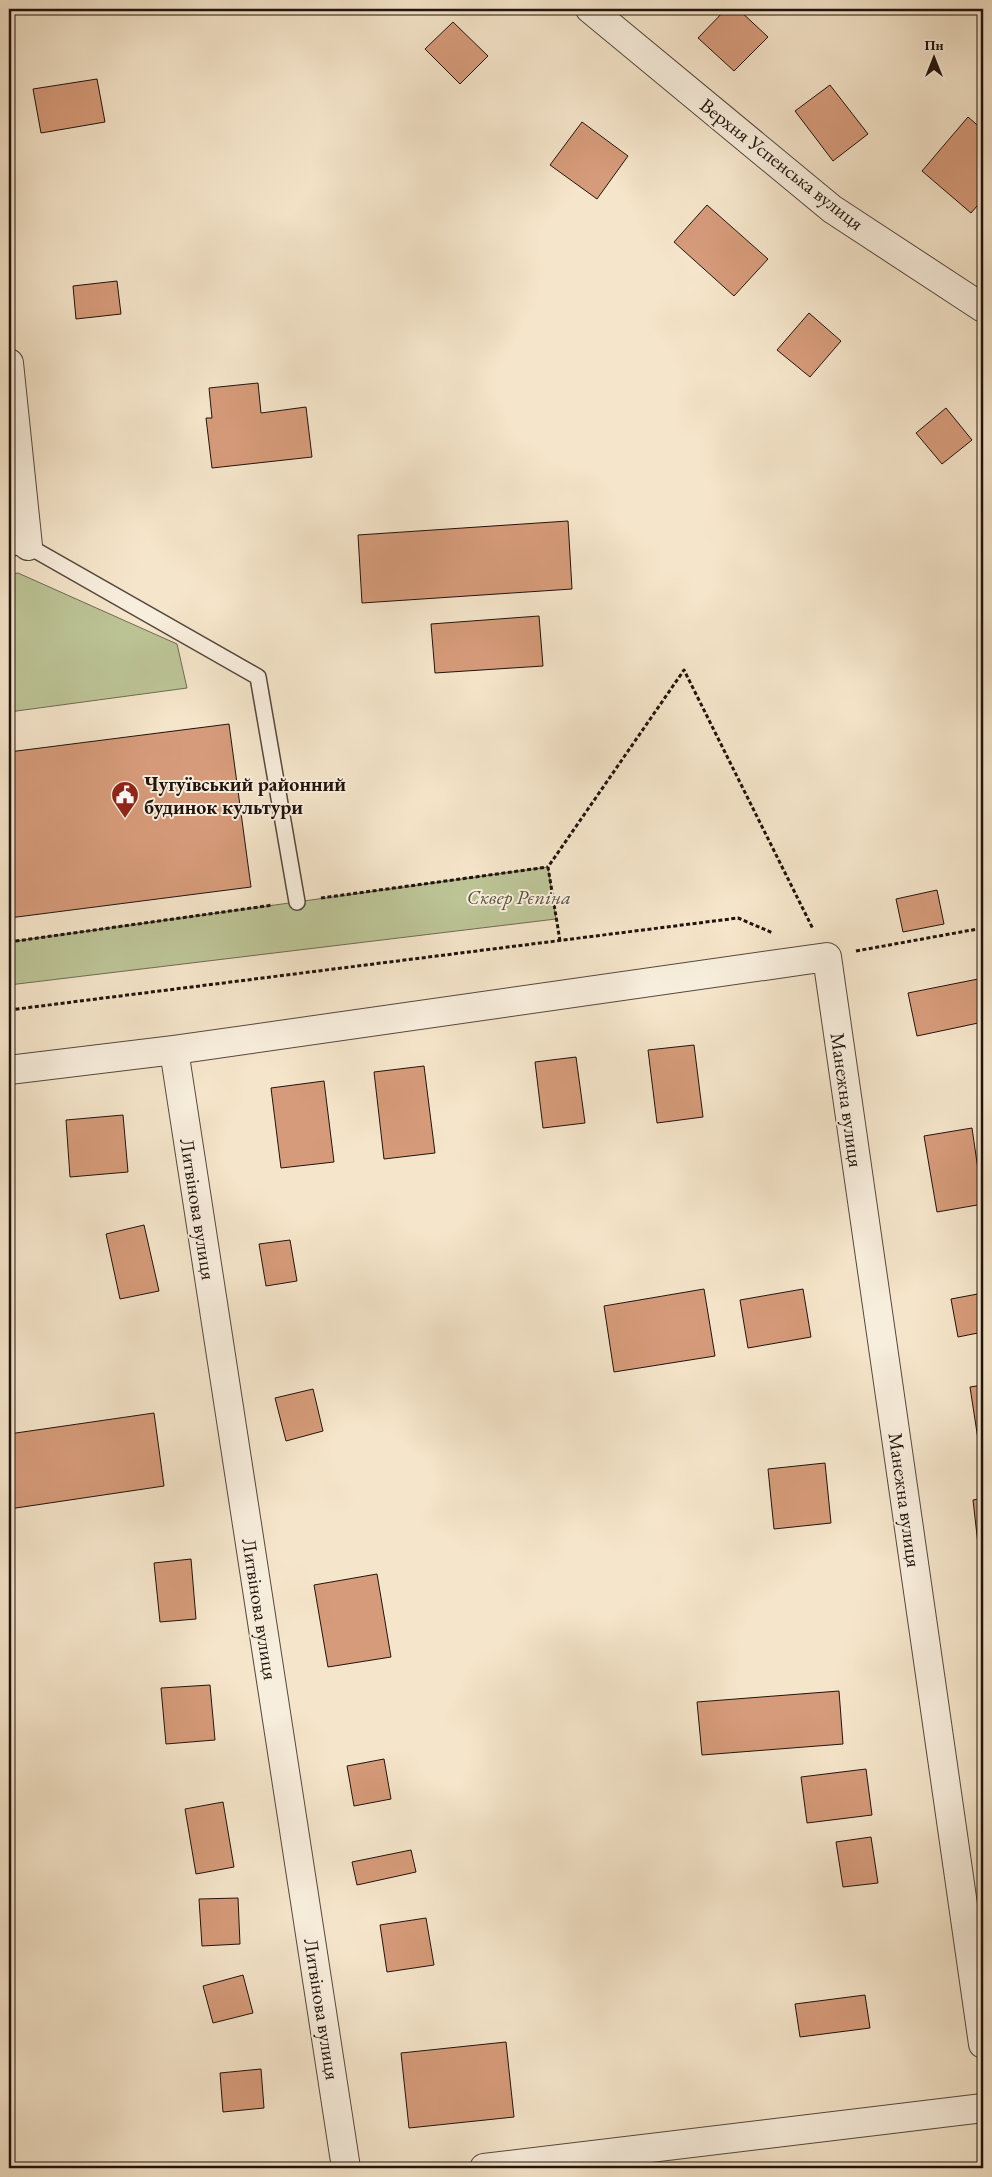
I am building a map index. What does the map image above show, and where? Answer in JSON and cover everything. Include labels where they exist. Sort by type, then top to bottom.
[{"type":"street","name":"Верхня Успенська вулиця","points":[[590,9],[832,209],[983,308]]},
{"type":"street","points":[[9,363],[18,547]]},
{"type":"street","points":[[9,1070],[174,1050],[827,957]]},
{"type":"street","name":"Манежна вулиця","points":[[827,957],[983,2044]]},
{"type":"street","name":"Литвінова вулиця","points":[[174,1050],[346,2168]]},
{"type":"street","points":[[484,2168],[983,2108]]},
{"type":"lane","points":[[18,547],[258,677],[297,902]]},
{"type":"path","points":[[560,942],[548,866],[684,670],[827,957],[983,928]]},
{"type":"path","points":[[9,1010],[560,942],[738,918],[774,934]]},
{"type":"green space","points":[[18,573],[177,644],[187,688],[9,712],[9,574]]},
{"type":"green space","name":"Сквер Рєпіна","points":[[548,867],[556,919],[9,985],[9,942]]},
{"type":"building","points":[[726,9],[738,9],[768,37],[734,71],[698,38]]},
{"type":"building","points":[[453,22],[488,56],[460,84],[425,49]]},
{"type":"building","points":[[97,79],[105,122],[41,133],[33,89]]},
{"type":"building","points":[[830,85],[868,134],[833,161],[795,111]]},
{"type":"building","points":[[968,117],[983,130],[983,199],[971,213],[922,171]]},
{"type":"building","points":[[582,122],[628,156],[597,199],[550,165]]},
{"type":"building","points":[[707,205],[768,259],[734,296],[674,242]]},
{"type":"building","points":[[117,281],[121,314],[76,319],[73,286]]},
{"type":"building","points":[[809,313],[841,341],[810,377],[777,350]]},
{"type":"building","points":[[258,383],[261,413],[306,407],[312,457],[212,468],[206,418],[212,418],[209,388]]},
{"type":"building","points":[[946,408],[972,440],[942,464],[916,433]]},
{"type":"building","points":[[568,521],[572,589],[362,603],[358,535]]},
{"type":"building","points":[[539,616],[543,666],[435,673],[431,624]]},
{"type":"building","name":"Чугуївський районний будинок культури","points":[[229,724],[251,887],[9,918],[9,752]]},
{"type":"building","points":[[937,890],[944,924],[903,932],[896,899]]},
{"type":"building","points":[[983,978],[983,1022],[917,1036],[908,993]]},
{"type":"building","points":[[694,1045],[703,1117],[657,1123],[648,1050]]},
{"type":"building","points":[[576,1057],[585,1123],[543,1128],[535,1062]]},
{"type":"building","points":[[424,1066],[435,1153],[384,1159],[374,1072]]},
{"type":"building","points":[[324,1081],[334,1162],[281,1168],[271,1088]]},
{"type":"building","points":[[123,1115],[128,1172],[70,1177],[66,1120]]},
{"type":"building","points":[[972,1128],[983,1204],[937,1212],[924,1136]]},
{"type":"building","points":[[144,1225],[159,1291],[120,1299],[106,1234]]},
{"type":"building","points":[[290,1240],[297,1281],[266,1286],[259,1244]]},
{"type":"building","points":[[704,1289],[715,1356],[614,1372],[604,1306]]},
{"type":"building","points":[[803,1289],[811,1337],[748,1348],[740,1300]]},
{"type":"building","points":[[983,1293],[983,1332],[958,1337],[951,1299]]},
{"type":"building","points":[[983,1385],[983,1472],[970,1387]]},
{"type":"building","points":[[313,1389],[323,1431],[286,1441],[275,1398]]},
{"type":"building","points":[[154,1413],[164,1486],[9,1509],[9,1434]]},
{"type":"building","points":[[825,1463],[831,1523],[774,1529],[768,1469]]},
{"type":"building","points":[[983,1498],[983,1561],[980,1562],[973,1500]]},
{"type":"building","points":[[191,1559],[196,1619],[160,1622],[154,1563]]},
{"type":"building","points":[[377,1574],[391,1657],[328,1667],[314,1585]]},
{"type":"building","points":[[210,1685],[215,1740],[166,1744],[161,1688]]},
{"type":"building","points":[[839,1691],[843,1744],[702,1755],[697,1702]]},
{"type":"building","points":[[384,1759],[391,1799],[354,1806],[347,1766]]},
{"type":"building","points":[[866,1769],[872,1815],[807,1823],[801,1777]]},
{"type":"building","points":[[223,1802],[234,1867],[196,1874],[185,1809]]},
{"type":"building","points":[[871,1837],[878,1883],[843,1887],[836,1842]]},
{"type":"building","points":[[411,1850],[416,1872],[357,1885],[352,1862]]},
{"type":"building","points":[[238,1898],[240,1944],[202,1946],[199,1899]]},
{"type":"building","points":[[426,1918],[434,1965],[387,1972],[380,1925]]},
{"type":"building","points":[[243,1975],[253,2013],[213,2023],[203,1986]]},
{"type":"building","points":[[865,1995],[870,2028],[800,2037],[795,2004]]},
{"type":"building","points":[[506,2042],[514,2117],[409,2128],[401,2053]]},
{"type":"building","points":[[261,2069],[264,2108],[223,2112],[220,2073]]},
{"type":"place","name":"Чугуївський районний будинок культури","points":[[125,819]]}]
